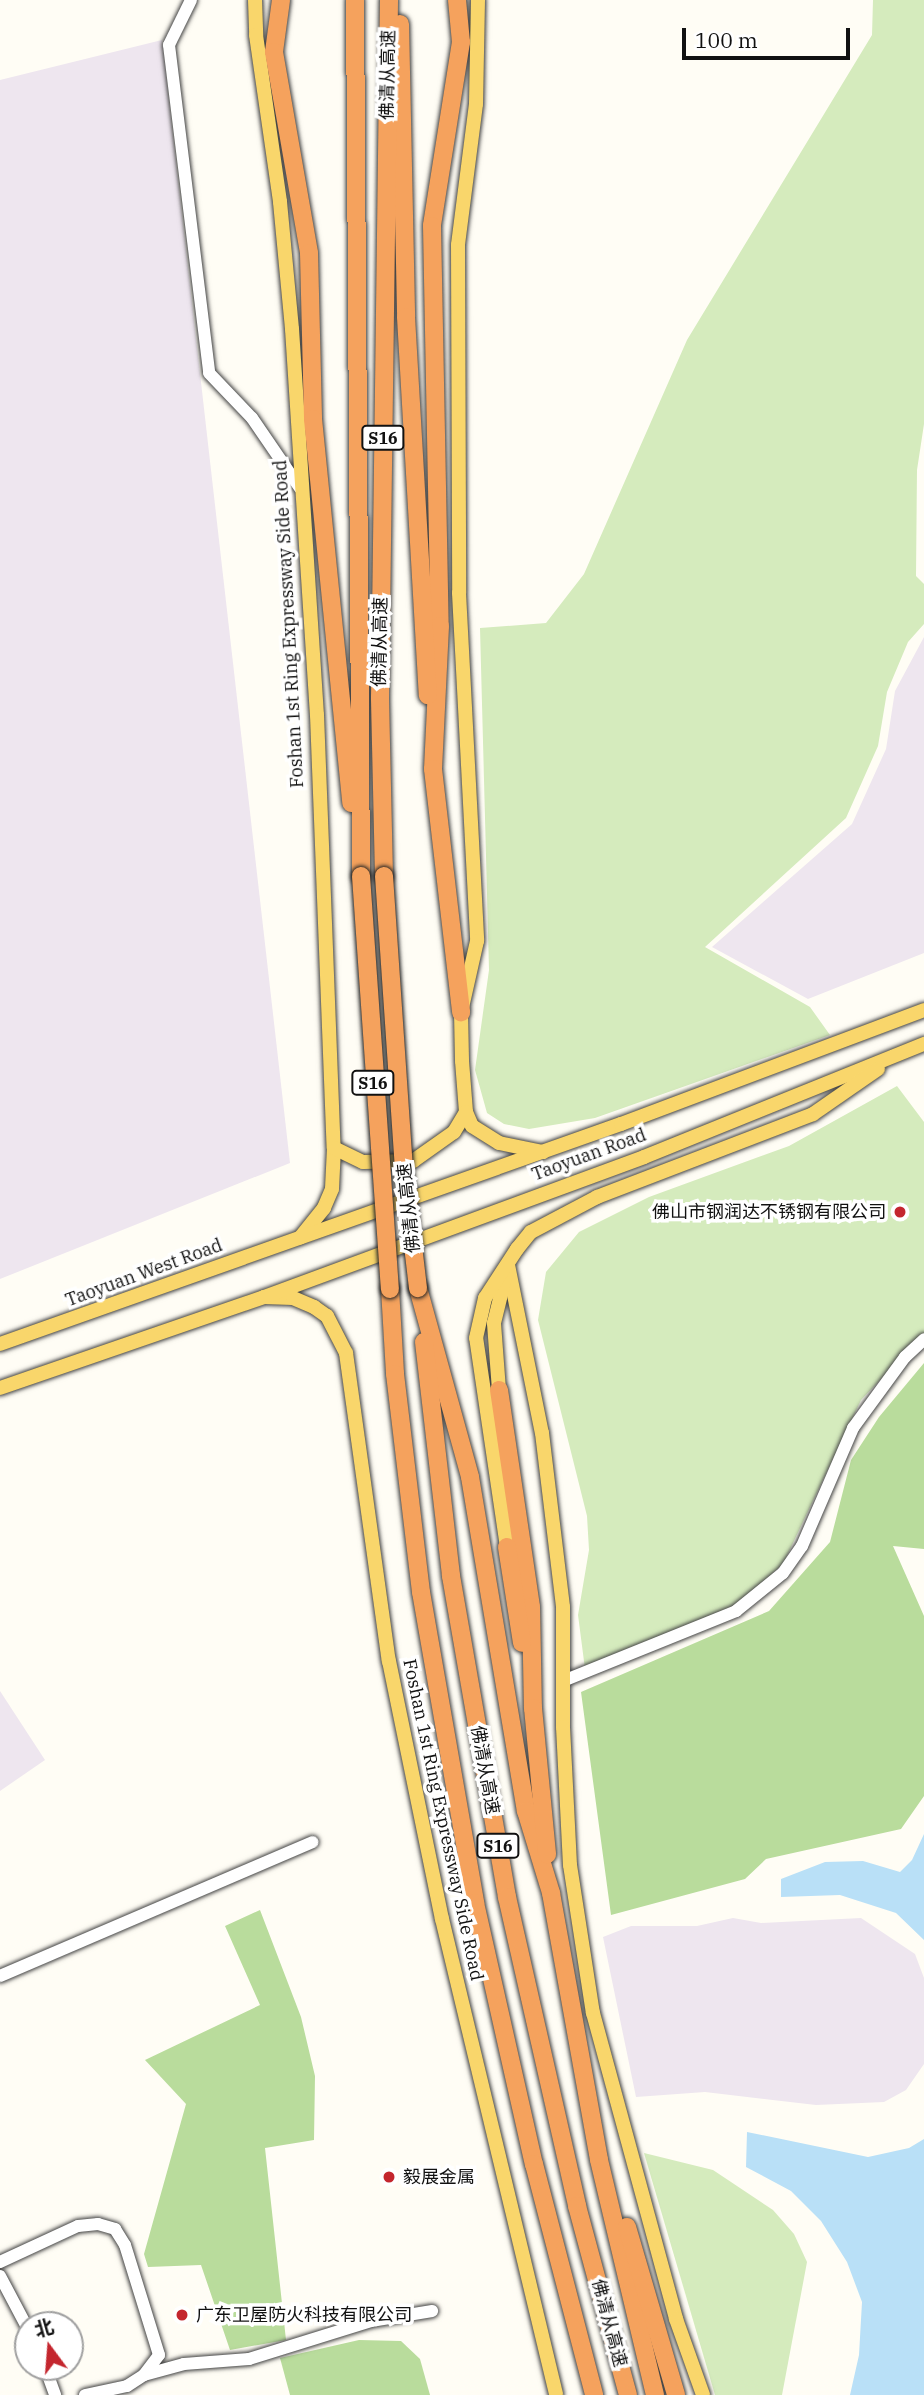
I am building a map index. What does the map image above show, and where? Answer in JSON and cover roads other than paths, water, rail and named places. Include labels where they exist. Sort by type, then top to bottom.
[{"type":"highway","points":[[281,0],[274,52],[309,253],[313,419],[344,763],[359,851]]},
{"type":"highway","name":"佛清从高速","points":[[355,0],[359,851],[395,1374],[421,1592],[473,1891],[521,2114],[594,2395]]},
{"type":"highway","name":"佛清从高速","points":[[389,0],[380,698],[384,876],[403,1155],[451,1576],[505,1886],[577,2206],[628,2395]]},
{"type":"highway","points":[[398,0],[406,317],[433,769],[461,1012]]},
{"type":"highway","points":[[433,769],[440,626],[432,226],[461,42],[457,0]]},
{"type":"highway","points":[[418,1288],[470,1477],[526,1811],[551,1892]]},
{"type":"highway","points":[[499,1390],[531,1607],[533,1708]]},
{"type":"highway","points":[[507,1547],[533,1708],[551,1892],[589,2098],[655,2395]]},
{"type":"highway","points":[[589,2098],[675,2389]]},
{"type":"main road","name":"Foshan 1st Ring Expressway Side Road","points":[[256,0],[256,35],[282,215],[317,715],[334,1148],[332,1189],[324,1208],[300,1238]]},
{"type":"main road","points":[[478,0],[475,104],[458,245],[459,593],[477,942],[461,1012],[466,1112],[472,1126],[486,1137],[543,1152]]},
{"type":"main road","name":"Taoyuan Road","points":[[300,1238],[543,1152],[924,1010]]},
{"type":"main road","name":"Taoyuan Road","points":[[264,1297],[644,1157],[924,1044]]},
{"type":"main road","points":[[507,1547],[476,1338],[485,1298],[531,1232],[597,1197],[813,1114],[900,1054]]},
{"type":"main road","points":[[334,1148],[363,1162],[413,1161],[454,1132],[466,1112]]},
{"type":"main road","name":"Taoyuan West Road","points":[[0,1344],[300,1238]]},
{"type":"main road","points":[[499,1390],[494,1323],[508,1265]]},
{"type":"main road","points":[[508,1265],[542,1433],[563,1607],[570,1865],[593,2013],[676,2319],[703,2395]]},
{"type":"main road","name":"Foshan 1st Ring Expressway Side Road","points":[[264,1297],[293,1298],[314,1307],[327,1316],[346,1353],[388,1661],[434,1883],[556,2395]]},
{"type":"main road","points":[[0,1388],[264,1297]]},
{"type":"street","points":[[191,0],[169,45],[209,373],[252,418],[300,488]]},
{"type":"street","points":[[563,1681],[736,1611],[783,1573],[802,1546],[853,1428],[905,1357],[924,1339]]},
{"type":"street","points":[[0,1976],[312,1842]]},
{"type":"street","points":[[0,2262],[78,2226],[98,2224],[115,2229],[125,2245],[159,2355],[144,2375]]},
{"type":"street","points":[[1,2281],[18,2311]]},
{"type":"street","points":[[85,2395],[127,2386],[144,2375],[184,2364],[249,2359],[371,2321],[432,2311]]},
{"type":"water","points":[[924,1834],[924,1940],[896,1913],[840,1895],[781,1897],[781,1879],[825,1862],[863,1861],[900,1872],[912,1860]]},
{"type":"water","points":[[747,2132],[868,2157],[909,2148],[924,2139],[924,2395],[850,2395],[859,2355],[862,2302],[847,2262],[821,2221],[791,2191],[746,2167]]},
{"type":"place","name":"佛山市钢润达不锈钢有限公司","points":[[900,1212]]},
{"type":"place","name":"毅展金属","points":[[389,2177]]},
{"type":"place","name":"广东卫屋防火科技有限公司","points":[[182,2315]]}]
